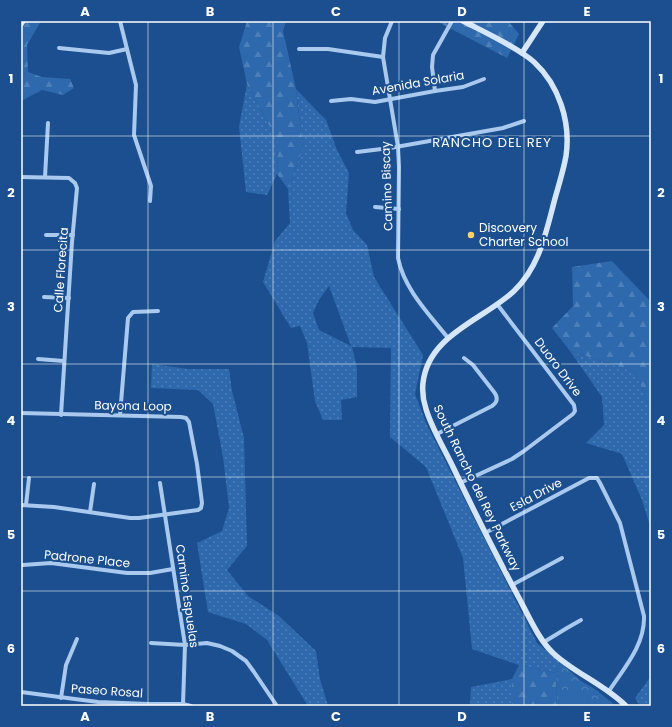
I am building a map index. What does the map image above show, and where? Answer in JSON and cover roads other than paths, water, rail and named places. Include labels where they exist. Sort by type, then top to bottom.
[{"type":"street","points":[[120,21],[136,85],[134,135],[151,186],[150,201]]},
{"type":"street","name":"Camino Biscay","points":[[392,21],[385,38],[383,57],[398,147],[398,258],[400,269],[412,291],[448,338]]},
{"type":"street","points":[[436,91],[432,67],[433,56],[452,21]]},
{"type":"street","name":"South Rancho del Rey Parkway","points":[[463,21],[522,53],[534,62],[548,78],[556,90],[562,105],[567,137],[566,156],[540,252],[533,266],[514,291],[448,338],[431,358],[426,368],[424,380],[424,404],[460,484],[512,585],[544,642],[553,653],[609,691],[626,706]]},
{"type":"street","points":[[522,53],[543,21]]},
{"type":"street","points":[[59,48],[109,53],[127,48]]},
{"type":"street","points":[[300,49],[328,49],[383,57]]},
{"type":"street","name":"Avenida Solaria","points":[[331,101],[351,99],[375,102],[463,87],[484,79]]},
{"type":"street","points":[[358,152],[398,147],[503,128],[524,121]]},
{"type":"street","points":[[45,177],[48,122]]},
{"type":"street","name":"Calle Florecita","points":[[21,177],[69,178],[77,185],[61,415]]},
{"type":"street","points":[[375,207],[399,209]]},
{"type":"street","points":[[46,235],[73,235]]},
{"type":"street","points":[[44,297],[69,298]]},
{"type":"street","name":"Duoro Drive","points":[[460,484],[512,459],[575,411],[574,405],[497,304]]},
{"type":"street","points":[[120,416],[128,318],[133,312],[158,311]]},
{"type":"street","points":[[437,434],[492,406],[497,401],[497,396],[494,392],[473,365],[464,358]]},
{"type":"street","points":[[38,359],[64,361]]},
{"type":"street","name":"Bayona Loop","points":[[21,414],[181,416],[186,418],[189,422],[197,464],[202,503],[198,510],[130,518],[54,507],[21,505]]},
{"type":"street","points":[[26,505],[29,478]]},
{"type":"street","name":"Esla Drive","points":[[485,533],[588,478],[597,478],[606,493],[620,524],[643,611],[644,621],[642,636],[638,646],[609,691]]},
{"type":"street","name":"Camino Espuelas","points":[[160,483],[185,645],[183,704]]},
{"type":"street","points":[[90,512],[94,484]]},
{"type":"street","points":[[512,585],[562,558]]},
{"type":"street","name":"Padrone Place","points":[[23,565],[51,563],[128,573],[150,573],[173,569]]},
{"type":"street","points":[[544,642],[581,620]]},
{"type":"street","points":[[61,698],[66,665],[77,639]]},
{"type":"street","points":[[151,643],[185,645],[207,643],[226,648],[246,661],[276,706]]},
{"type":"street","name":"Paseo Rosal","points":[[21,692],[98,702],[148,705],[183,704],[191,706]]},
{"type":"place","name":"Discovery Charter School","points":[[471,235]]},
{"type":"district","name":"RANCHO DEL REY","points":[[492,142]]}]
